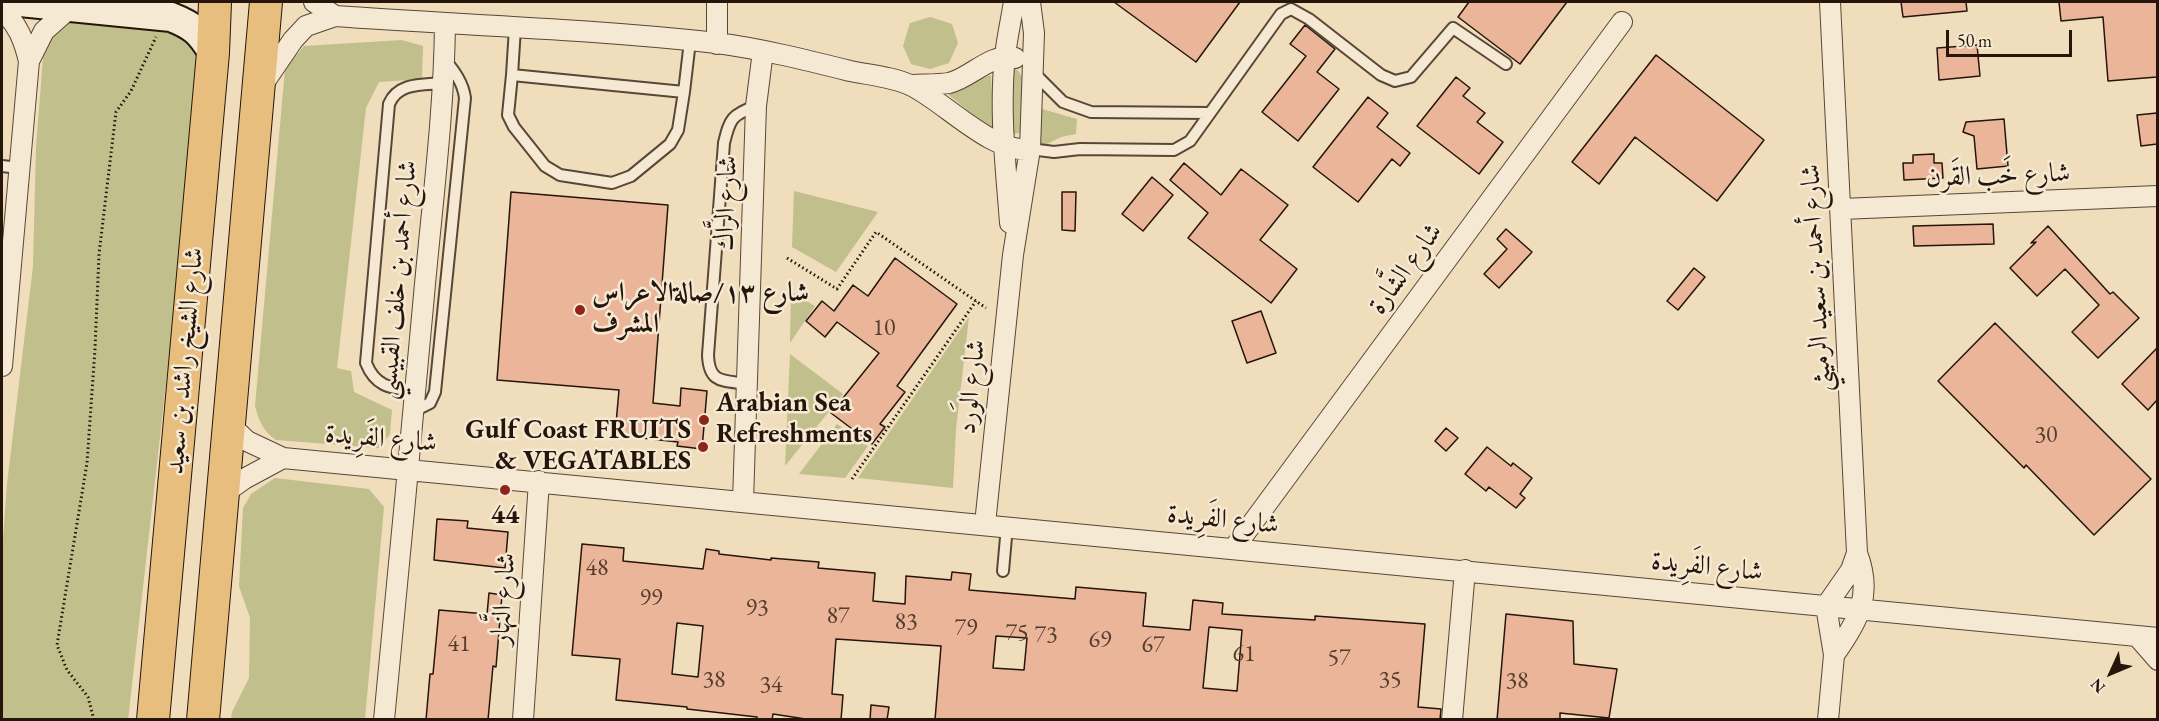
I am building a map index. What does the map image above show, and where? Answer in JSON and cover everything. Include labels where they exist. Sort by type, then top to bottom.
[{"type":"main road","name":"شارع الشيخ راشد بن سعيد","points":[[152,719],[213,53],[215,2]]},
{"type":"main road","name":"شارع الشيخ راشد بن سعيد","points":[[203,720],[266,2]]},
{"type":"street","points":[[20,2],[70,7],[138,7],[189,24],[202,35],[213,53]]},
{"type":"street","points":[[314,2],[335,16]]},
{"type":"street","points":[[717,2],[717,44]]},
{"type":"street","name":"شارع الوَرد","points":[[1013,255],[1005,146],[1004,57],[1014,2]]},
{"type":"street","name":"شارع الوَرد","points":[[985,524],[1013,255],[1030,149],[1034,33],[1030,2]]},
{"type":"street","name":"شارع أحمد بن سعيد الرميثي","points":[[1830,2],[1857,553],[1863,569],[1864,584],[1861,610]]},
{"type":"street","points":[[2,366],[10,167],[29,61],[44,32],[70,7]]},
{"type":"street","points":[[2,10],[17,26],[24,40],[29,61]]},
{"type":"street","points":[[258,91],[293,40],[306,26],[335,16],[717,44],[762,51],[910,85],[949,83],[969,76],[996,59],[1004,57],[1019,59],[1032,71]]},
{"type":"street","name":"شارع الشَّارة","points":[[1234,548],[1622,22]]},
{"type":"street","name":"شارع أحمد بن خلف القبيسي","points":[[384,720],[443,83],[445,24]]},
{"type":"street","name":"شارع الرَّاك","points":[[742,501],[756,106],[762,51]]},
{"type":"street","points":[[910,85],[941,103],[990,139],[1014,149],[1030,149]]},
{"type":"street","name":"شارع خَب القَرن","points":[[1841,209],[2157,196]]},
{"type":"street","name":"شارع الفَرِيدة","points":[[229,424],[247,441],[283,458],[2157,638]]},
{"type":"street","points":[[223,494],[283,458]]},
{"type":"street","name":"شارع النَّهار","points":[[523,720],[539,481]]},
{"type":"street","name":"شارع أحمد بن سعيد الرميثي","points":[[1826,606],[1848,577],[1857,553]]},
{"type":"street","points":[[1452,720],[1465,570]]},
{"type":"street","points":[[1826,606],[1834,655],[1828,720]]},
{"type":"street","points":[[1834,655],[1847,637],[1861,610]]},
{"type":"street","points":[[2137,636],[2157,660]]},
{"type":"lane","points":[[1030,149],[1054,152],[1080,149],[1174,150],[1190,141],[1290,2]]},
{"type":"lane","points":[[1281,14],[1291,9],[1309,19],[1381,75],[1395,81],[1411,77],[1453,28],[1506,64]]},
{"type":"lane","points":[[515,28],[508,115],[514,127],[545,166],[560,175],[612,183],[631,176],[670,144],[678,130],[690,41]]},
{"type":"lane","points":[[412,412],[430,403],[435,392],[465,98],[464,89],[445,59]]},
{"type":"lane","points":[[1032,71],[1063,102],[1091,112],[1209,113]]},
{"type":"lane","points":[[512,75],[684,92]]},
{"type":"lane","points":[[415,391],[388,388],[370,372],[366,363],[388,116],[391,99],[403,88],[443,83]]},
{"type":"lane","points":[[747,384],[717,380],[709,369],[708,355],[724,143],[729,123],[737,113],[756,106]]},
{"type":"lane","points":[[1003,571],[1007,526]]},
{"type":"path","points":[[94,720],[88,698],[67,670],[57,645],[87,463],[99,254],[116,112],[131,90],[160,30]]},
{"type":"path","points":[[787,258],[837,289],[876,232],[986,308]]},
{"type":"path","points":[[852,479],[976,301]]},
{"type":"shaded area","points":[[47,7],[166,18],[204,47],[128,720],[2,720],[2,552],[7,484],[33,266],[36,147]]},
{"type":"shaded area","points":[[930,17],[952,24],[958,43],[949,63],[930,69],[911,64],[903,46],[910,23]]},
{"type":"shaded area","points":[[402,40],[423,46],[422,79],[379,82],[366,108],[337,368],[351,371],[354,392],[392,410],[390,434],[379,448],[276,440],[262,425],[255,406],[285,69],[304,46]]},
{"type":"shaded area","points":[[1016,69],[1023,80],[1025,104],[1024,126],[1021,132],[1015,134],[1010,132],[1011,70]]},
{"type":"shaded area","points":[[991,75],[994,132],[944,91]]},
{"type":"shaded area","points":[[1042,109],[1077,119],[1076,134],[1061,137],[1039,148]]},
{"type":"shaded area","points":[[794,191],[878,212],[836,272],[792,247]]},
{"type":"shaded area","points":[[791,292],[815,306],[790,343]]},
{"type":"shaded area","points":[[969,317],[956,429],[953,488],[858,478]]},
{"type":"shaded area","points":[[790,354],[843,394],[785,466]]},
{"type":"shaded area","points":[[837,424],[868,446],[845,478],[799,474]]},
{"type":"shaded area","points":[[275,478],[369,489],[384,507],[365,719],[231,719],[232,712],[249,678],[250,618],[239,586],[243,508],[251,494]]},
{"type":"building","points":[[1114,2],[1240,2],[1196,62]]},
{"type":"building","points":[[1469,2],[1567,2],[1520,64],[1458,17]]},
{"type":"building","points":[[1901,2],[1966,2],[1967,11],[1903,17]]},
{"type":"building","points":[[2059,2],[2157,2],[2157,77],[2108,81],[2103,17],[2061,21]]},
{"type":"building","points":[[1305,25],[1335,49],[1317,72],[1339,89],[1298,141],[1262,112],[1306,56],[1290,44]]},
{"type":"building","points":[[1977,45],[1980,76],[1939,80],[1937,48]]},
{"type":"building","points":[[1656,55],[1764,140],[1717,201],[1635,137],[1599,184],[1572,162]]},
{"type":"building","points":[[1456,77],[1470,88],[1463,96],[1485,113],[1477,122],[1503,142],[1479,174],[1417,126]]},
{"type":"building","points":[[1368,97],[1388,113],[1377,127],[1410,153],[1400,166],[1392,159],[1358,202],[1313,167]]},
{"type":"building","points":[[2157,113],[2157,144],[2141,146],[2137,115]]},
{"type":"building","points":[[2004,119],[2008,166],[1977,169],[1974,136],[1963,132],[1966,122]]},
{"type":"building","points":[[1934,154],[1934,163],[1942,163],[1943,178],[1904,180],[1903,163],[1913,163],[1913,155]]},
{"type":"building","points":[[1184,163],[1221,195],[1241,169],[1288,205],[1260,240],[1297,269],[1271,303],[1188,238],[1208,213],[1170,180]]},
{"type":"building","points":[[1152,177],[1173,195],[1143,231],[1122,214]]},
{"type":"building","points":[[511,192],[668,205],[653,403],[680,406],[681,388],[707,391],[702,449],[677,446],[678,442],[615,435],[619,390],[497,380]]},
{"type":"building","points":[[1062,192],[1076,192],[1075,231],[1062,230]]},
{"type":"building","points":[[1993,224],[1994,244],[1914,246],[1913,226]]},
{"type":"building","points":[[2048,226],[2110,294],[2113,292],[2139,318],[2098,358],[2072,332],[2099,305],[2065,269],[2037,296],[2010,268],[2036,242],[2031,243]]},
{"type":"building","points":[[1506,229],[1532,252],[1499,288],[1484,274],[1507,249],[1497,239]]},
{"type":"building","points":[[895,258],[957,304],[897,386],[905,392],[880,424],[885,427],[872,444],[831,413],[879,353],[837,322],[825,337],[806,321],[822,301],[834,311],[853,285],[868,296]]},
{"type":"building","points":[[1694,268],[1705,277],[1678,310],[1667,301]]},
{"type":"building","points":[[1261,311],[1276,353],[1247,363],[1232,321]]},
{"type":"building","points":[[1995,323],[2151,479],[2094,535],[2026,465],[2024,468],[1938,381]]},
{"type":"building","points":[[2157,348],[2157,400],[2148,410],[2122,384]]},
{"type":"building","points":[[1446,428],[1458,438],[1446,451],[1435,441]]},
{"type":"building","points":[[1487,447],[1511,466],[1513,463],[1532,478],[1520,494],[1525,498],[1516,508],[1489,487],[1486,491],[1465,474]]},
{"type":"building","points":[[437,519],[468,521],[467,528],[508,532],[505,568],[434,560]]},
{"type":"building","points":[[582,544],[624,548],[623,561],[703,569],[706,549],[719,551],[719,554],[771,560],[771,558],[819,562],[818,568],[875,573],[873,601],[905,604],[906,576],[951,580],[952,572],[971,574],[969,590],[1075,599],[1076,587],[1146,593],[1143,626],[1190,630],[1193,600],[1223,603],[1222,614],[1315,620],[1315,616],[1425,624],[1418,707],[1441,709],[1440,720],[935,720],[941,646],[836,639],[832,694],[843,695],[841,720],[812,720],[773,714],[772,720],[756,720],[757,717],[616,700],[620,659],[572,655]],"holes":[[[677,623],[703,626],[698,677],[672,674]],[[1209,627],[1242,630],[1237,691],[1203,688]],[[996,636],[1027,638],[1024,670],[993,668]]]},
{"type":"building","points":[[489,593],[502,595],[496,667],[493,666],[488,720],[426,720],[439,610],[487,614]]},
{"type":"building","points":[[1506,614],[1573,621],[1574,664],[1617,669],[1609,718],[1560,713],[1560,720],[1497,720]]},
{"type":"building","points":[[871,705],[889,707],[887,720],[870,720]]},
{"type":"place","name":"شارع ١٣/صالةالاعراس المشرف","points":[[580,310]]},
{"type":"place","name":"Arabian Sea Refreshments","points":[[704,420]]},
{"type":"place","name":"Gulf Coast FRUITS & VEGATABLES","points":[[703,447]]},
{"type":"place","name":"44","points":[[505,490]]}]
